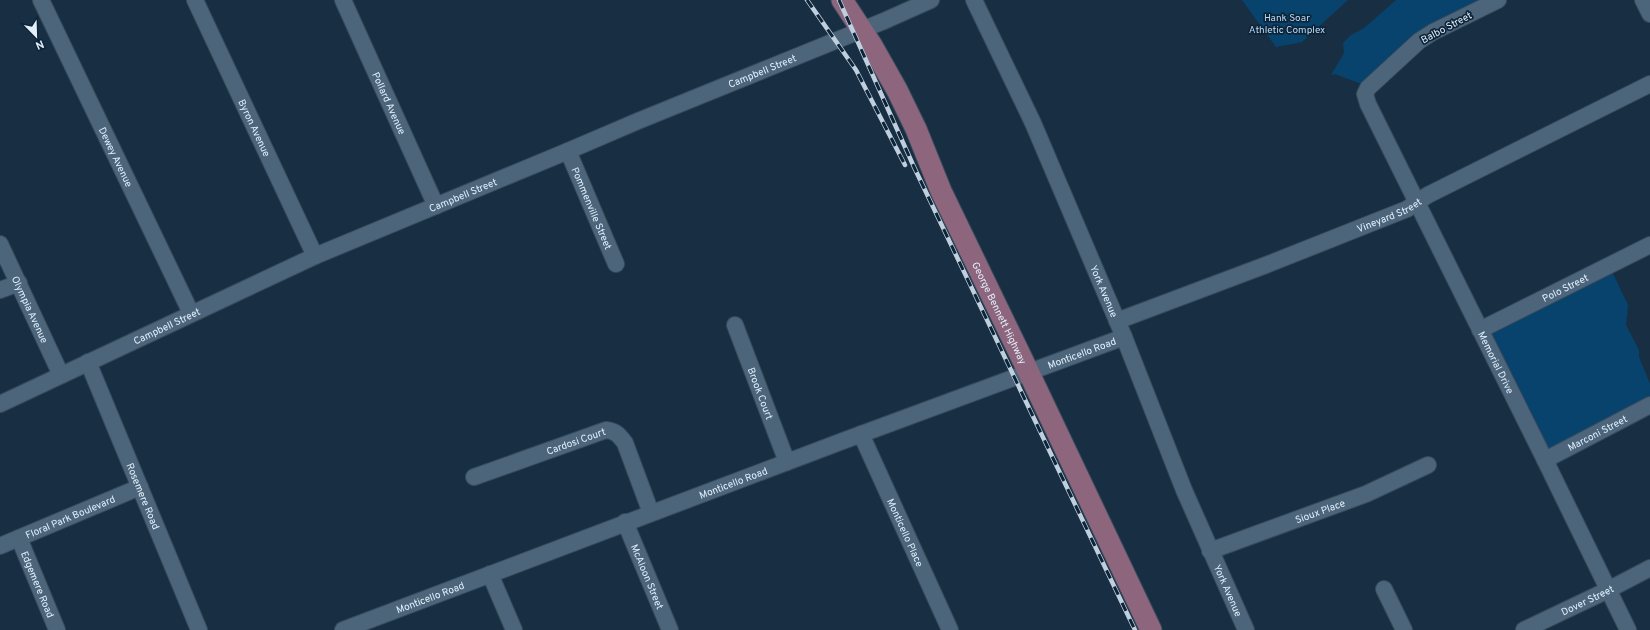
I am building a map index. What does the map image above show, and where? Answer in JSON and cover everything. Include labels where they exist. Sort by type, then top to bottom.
[{"type":"main road","name":"George Bennett Highway","points":[[842,0],[862,30],[897,90],[916,129],[940,191],[1028,371],[1151,630]]},
{"type":"street","name":"Dewey Avenue","points":[[41,0],[192,313]]},
{"type":"street","name":"Byron Avenue","points":[[195,0],[315,256]]},
{"type":"street","name":"Pollard Avenue","points":[[343,0],[436,206]]},
{"type":"street","name":"Campbell Street","points":[[0,404],[315,256],[638,121],[862,30],[931,0]]},
{"type":"street","name":"York Avenue","points":[[974,0],[1033,123],[1124,337],[1184,490],[1246,630]]},
{"type":"street","name":"Balbo Street","points":[[1365,94],[1368,88],[1419,41],[1433,32],[1498,0]]},
{"type":"street","points":[[1643,0],[1650,14]]},
{"type":"street","name":"Vineyard Street","points":[[1117,321],[1266,265],[1400,212],[1428,195],[1650,84]]},
{"type":"street","name":"Memorial Drive","points":[[1365,94],[1368,104],[1418,202],[1628,630]]},
{"type":"street","name":"Pommenville Street","points":[[568,151],[616,264]]},
{"type":"street","name":"Olympia Avenue","points":[[0,244],[61,375]]},
{"type":"street","name":"Polo Street","points":[[1480,330],[1650,245]]},
{"type":"street","points":[[0,290],[19,283]]},
{"type":"street","name":"Brook Court","points":[[735,325],[787,462]]},
{"type":"street","name":"Monticello Road","points":[[344,630],[625,522],[1028,371],[1124,337]]},
{"type":"street","name":"Rosemere Road","points":[[88,362],[199,630]]},
{"type":"street","name":"Marconi Street","points":[[1545,460],[1650,406]]},
{"type":"street","name":"Cardosi Court","points":[[474,477],[606,430],[613,430],[625,443],[651,513]]},
{"type":"street","name":"Monticello Place","points":[[861,434],[950,630]]},
{"type":"street","name":"Sioux Place","points":[[1210,551],[1366,494],[1428,465]]},
{"type":"street","name":"Floral Park Boulevard","points":[[0,546],[140,487]]},
{"type":"street","name":"McAloon Street","points":[[625,522],[670,630]]},
{"type":"street","name":"Edgemere Road","points":[[19,538],[57,630]]},
{"type":"street","name":"Dover Street","points":[[1524,630],[1650,568]]},
{"type":"street","points":[[490,574],[514,630]]},
{"type":"street","points":[[1384,589],[1404,630]]},
{"type":"green space","name":"Hank Soar Athletic Complex","points":[[1242,0],[1348,0],[1302,42],[1276,47]]},
{"type":"green space","points":[[1396,0],[1486,0],[1367,86],[1335,74],[1331,75],[1344,53],[1343,43],[1351,35],[1364,28]]},
{"type":"green space","points":[[1607,261],[1628,305],[1626,325],[1639,350],[1639,357],[1650,384],[1650,399],[1540,455],[1477,321]]},
{"type":"railway","points":[[807,0],[856,70],[905,165]]},
{"type":"railway","points":[[839,0],[914,167],[1135,630]]}]
